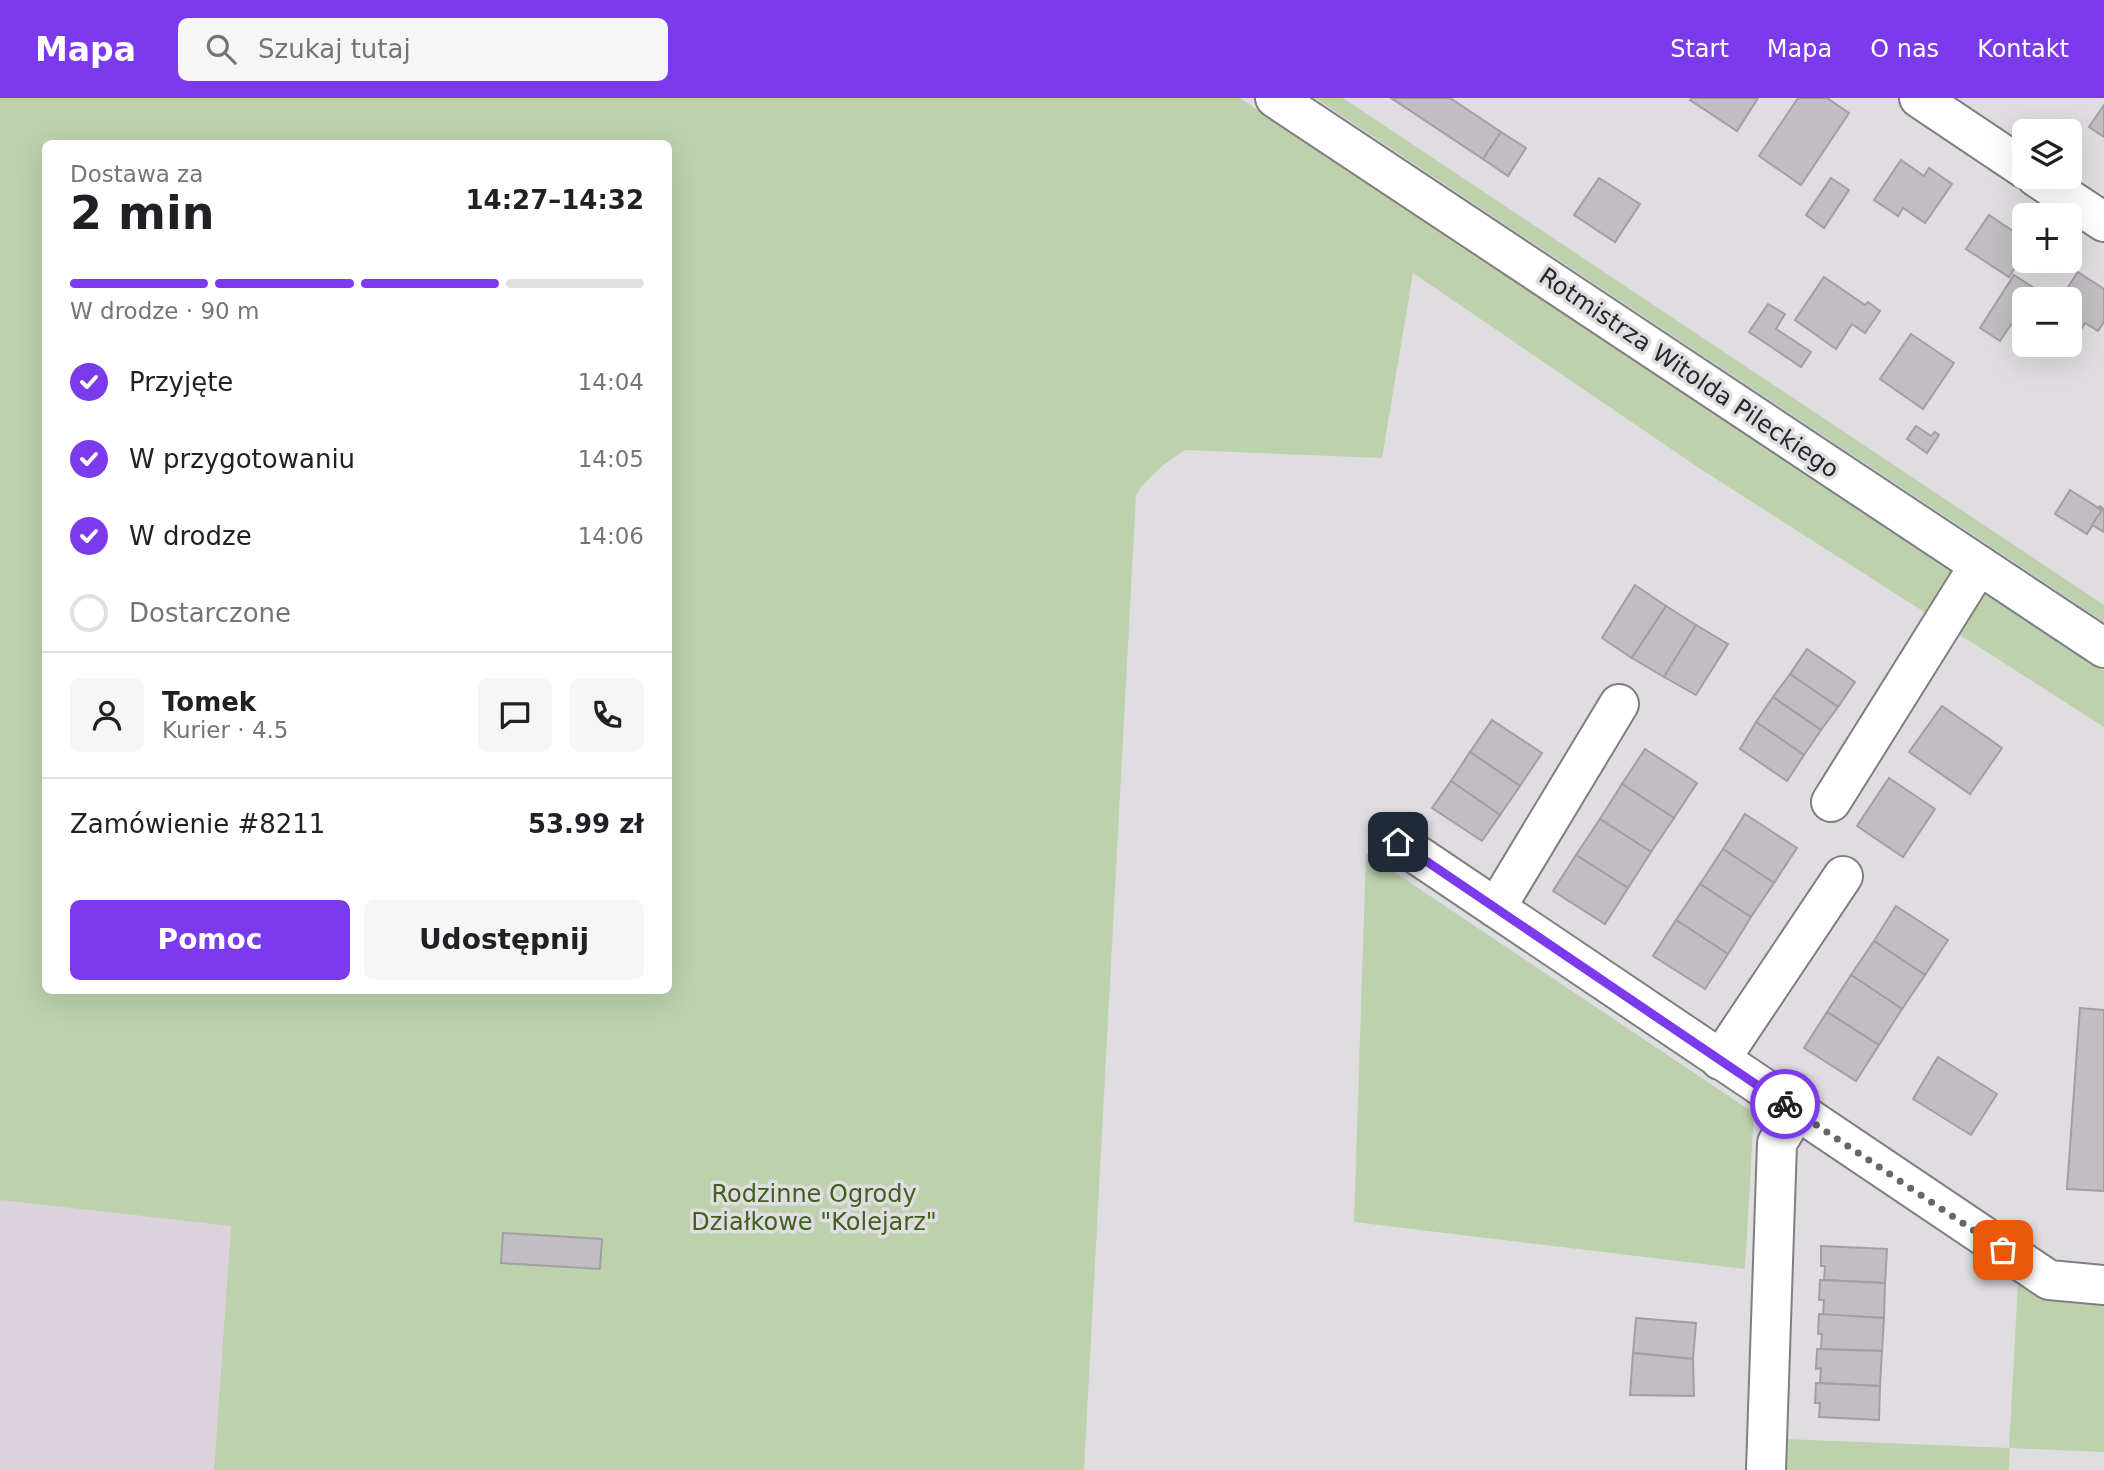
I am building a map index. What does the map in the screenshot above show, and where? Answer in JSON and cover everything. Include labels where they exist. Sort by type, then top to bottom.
[{"type":"street","name":"Rotmistrza Witolda Pileckiego","points":[[1275,98],[2104,648]]},
{"type":"street","points":[[1919,98],[2012,160]]},
{"type":"street","points":[[2054,189],[2104,222]]},
{"type":"street","points":[[1831,802],[1979,565]]},
{"type":"street","points":[[1496,908],[1619,704]]},
{"type":"street","points":[[1398,842],[2049,1280],[2104,1285]]},
{"type":"street","points":[[1720,1060],[1843,876]]},
{"type":"street","points":[[1766,1470],[1777,1143],[1796,1112]]},
{"type":"shaded area","points":[[0,1200],[231,1226],[214,1470],[0,1470]]},
{"type":"green space","name":"Rodzinne Ogrody Działkowe \"Kolejarz\"","points":[[0,98],[1240,98],[2104,671],[2104,727],[1699,468],[1413,273],[1382,458],[1186,450],[1158,470],[1136,495],[1084,1470],[214,1470],[231,1226],[0,1200]]},
{"type":"green space","points":[[1315,98],[1343,98],[2104,605],[2104,622]]},
{"type":"green space","points":[[1366,853],[1754,1113],[1745,1269],[1354,1222]]},
{"type":"green space","points":[[2018,1283],[2046,1293],[2104,1302],[2104,1452],[2010,1448],[2009,1470],[1784,1470],[1785,1439],[2009,1448]]},
{"type":"building","points":[[1391,98],[1450,98],[1501,132],[1483,159]]},
{"type":"building","points":[[1758,98],[1737,131],[1690,100]]},
{"type":"building","points":[[1798,98],[1827,98],[1849,113],[1801,185],[1759,156]]},
{"type":"building","points":[[2104,105],[2104,137],[2089,127]]},
{"type":"building","points":[[1501,132],[1526,148],[1508,176],[1483,159]]},
{"type":"building","points":[[1901,160],[1924,176],[1929,168],[1952,184],[1925,223],[1903,208],[1898,216],[1874,200]]},
{"type":"building","points":[[1599,178],[1640,204],[1615,242],[1574,215]]},
{"type":"building","points":[[1831,178],[1849,190],[1824,228],[1806,215]]},
{"type":"building","points":[[1989,215],[2012,230],[2012,272],[2009,277],[1966,249]]},
{"type":"building","points":[[2080,273],[2104,289],[2104,322],[2098,331],[2085,323],[2082,328],[2082,287],[2068,287]]},
{"type":"building","points":[[2014,275],[2032,287],[2012,287],[2012,323],[2000,341],[1980,328]]},
{"type":"building","points":[[1824,277],[1865,305],[1868,302],[1880,311],[1865,333],[1852,324],[1836,349],[1795,320]]},
{"type":"building","points":[[1768,304],[1785,314],[1776,329],[1811,352],[1801,367],[1749,332]]},
{"type":"building","points":[[1911,334],[1954,363],[1923,409],[1880,379]]},
{"type":"building","points":[[1916,426],[1931,436],[1935,432],[1939,435],[1927,453],[1907,439]]},
{"type":"building","points":[[2070,490],[2102,510],[2087,534],[2055,514]]},
{"type":"building","points":[[2100,506],[2104,509],[2104,532],[2092,525],[2102,510],[2098,508]]},
{"type":"building","points":[[1635,585],[1666,606],[1632,658],[1602,638]]},
{"type":"building","points":[[1666,606],[1696,625],[1664,677],[1632,658]]},
{"type":"building","points":[[1696,625],[1728,644],[1696,695],[1664,677]]},
{"type":"building","points":[[1807,649],[1855,682],[1838,707],[1790,674]]},
{"type":"building","points":[[1790,674],[1838,707],[1821,730],[1773,697]]},
{"type":"building","points":[[1773,697],[1821,730],[1804,755],[1756,722]]},
{"type":"building","points":[[1942,706],[2002,748],[1970,794],[1909,752]]},
{"type":"building","points":[[1492,720],[1542,753],[1520,786],[1470,752]]},
{"type":"building","points":[[1756,722],[1804,755],[1787,781],[1740,749]]},
{"type":"building","points":[[1645,749],[1697,783],[1674,818],[1622,784]]},
{"type":"building","points":[[1470,752],[1520,786],[1500,815],[1451,781]]},
{"type":"building","points":[[1889,778],[1935,809],[1903,857],[1857,826]]},
{"type":"building","points":[[1451,781],[1500,815],[1482,841],[1432,808]]},
{"type":"building","points":[[1622,784],[1674,818],[1651,852],[1600,819]]},
{"type":"building","points":[[1745,814],[1797,848],[1774,883],[1723,849]]},
{"type":"building","points":[[1600,819],[1651,852],[1628,888],[1576,855]]},
{"type":"building","points":[[1723,849],[1774,883],[1751,917],[1700,884]]},
{"type":"building","points":[[1576,855],[1628,888],[1605,924],[1553,891]]},
{"type":"building","points":[[1700,884],[1751,917],[1728,954],[1676,920]]},
{"type":"building","points":[[1896,906],[1948,940],[1925,975],[1874,941]]},
{"type":"building","points":[[1676,920],[1728,954],[1705,989],[1653,956]]},
{"type":"building","points":[[1874,941],[1925,975],[1902,1009],[1851,975]]},
{"type":"building","points":[[1851,975],[1902,1009],[1879,1045],[1827,1012]]},
{"type":"building","points":[[2080,1008],[2104,1010],[2104,1191],[2067,1189]]},
{"type":"building","points":[[1827,1012],[1879,1045],[1856,1081],[1804,1048]]},
{"type":"building","points":[[1938,1057],[1997,1094],[1971,1135],[1913,1099]]},
{"type":"building","points":[[503,1233],[602,1239],[600,1269],[501,1263]]},
{"type":"building","points":[[1821,1246],[1887,1249],[1885,1283],[1824,1280],[1825,1266],[1821,1266]]},
{"type":"building","points":[[1820,1280],[1885,1283],[1884,1318],[1823,1315],[1824,1300],[1819,1300]]},
{"type":"building","points":[[1819,1314],[1884,1318],[1882,1351],[1821,1349],[1822,1334],[1818,1334]]},
{"type":"building","points":[[1636,1318],[1696,1323],[1693,1359],[1633,1353]]},
{"type":"building","points":[[1817,1349],[1882,1351],[1880,1386],[1820,1383],[1821,1368],[1816,1369]]},
{"type":"building","points":[[1633,1353],[1693,1359],[1694,1396],[1630,1395]]},
{"type":"building","points":[[1816,1383],[1880,1386],[1879,1420],[1819,1417],[1820,1403],[1815,1403]]},
{"type":"way so far","points":[[1785,1104],[2003,1250]]},
{"type":"route","points":[[1398,842],[1785,1104]]}]
